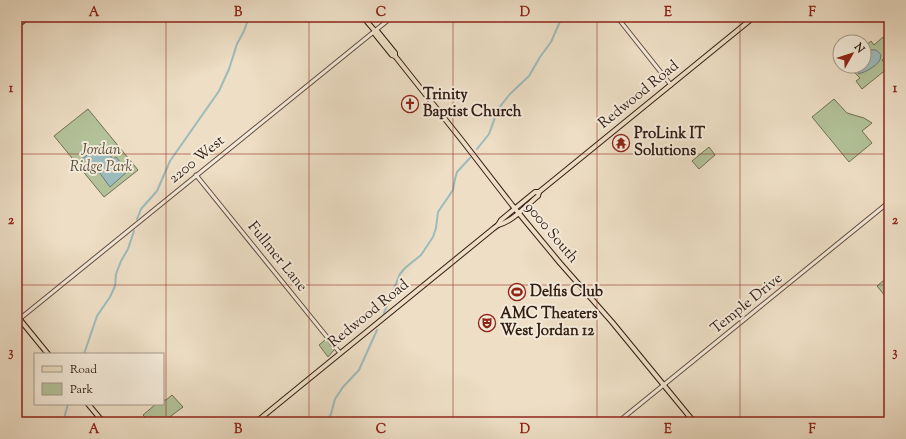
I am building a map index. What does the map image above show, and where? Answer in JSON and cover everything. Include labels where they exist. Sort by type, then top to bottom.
[{"type":"main road","points":[[17,26],[28,17]]},
{"type":"main road","name":"9000 South","points":[[363,17],[375,31],[375,34],[392,55],[395,56],[464,142],[518,213],[612,322],[694,422]]},
{"type":"main road","name":"Redwood Road","points":[[498,225],[505,224],[538,196],[539,192],[754,17]]},
{"type":"main road","name":"Redwood Road","points":[[256,422],[498,225],[501,220],[515,208],[535,192],[539,192]]},
{"type":"main road","points":[[18,319],[47,353]]},
{"type":"main road","points":[[89,405],[103,422]]},
{"type":"street","name":"2200 West","points":[[18,319],[392,17]]},
{"type":"street","points":[[616,17],[671,84]]},
{"type":"street","name":"Fullmer Lane","points":[[196,175],[340,353]]},
{"type":"street","name":"Temple Drive","points":[[618,422],[889,202]]},
{"type":"green space","points":[[883,37],[889,44],[889,54],[882,60],[888,68],[862,89],[856,81],[860,78],[856,74],[872,74],[872,42],[874,45]]},
{"type":"green space","points":[[834,99],[847,113],[864,118],[872,123],[862,131],[872,143],[849,162],[812,117]]},
{"type":"green space","name":"Jordan Ridge Park","points":[[88,109],[138,170],[104,197],[54,136]]},
{"type":"green space","points":[[709,147],[715,155],[699,169],[692,161]]},
{"type":"green space","points":[[889,276],[889,301],[877,286]]},
{"type":"green space","points":[[326,339],[334,350],[328,357],[319,345]]},
{"type":"green space","points":[[172,395],[183,407],[165,422],[159,417],[150,422],[143,415],[155,405],[164,405],[164,400]]},
{"type":"water","points":[[872,50],[876,50],[881,55],[880,60],[872,68]]},
{"type":"water","points":[[101,144],[113,159],[116,157],[128,171],[110,187],[99,172],[96,175],[82,159]]},
{"type":"waterway","points":[[137,219],[141,209],[157,191],[170,161],[219,91],[249,17]]},
{"type":"waterway","points":[[477,149],[489,134],[498,109],[510,94],[529,76],[551,42],[562,17]]},
{"type":"waterway","points":[[384,313],[400,274],[421,255],[433,237],[438,212],[453,190],[457,172],[470,158]]},
{"type":"waterway","points":[[84,353],[97,316],[110,297],[115,286],[116,274],[128,249],[134,231]]},
{"type":"waterway","points":[[327,422],[335,399],[343,387],[359,370],[377,330]]},
{"type":"waterway","points":[[63,422],[68,405]]},
{"type":"place","name":"Trinity Baptist Church","points":[[410,104]]},
{"type":"place","name":"ProLink IT Solutions","points":[[621,143]]},
{"type":"place","name":"Delfis Club","points":[[517,292]]},
{"type":"place","name":"AMC Theaters West Jordan 12","points":[[487,323]]}]
